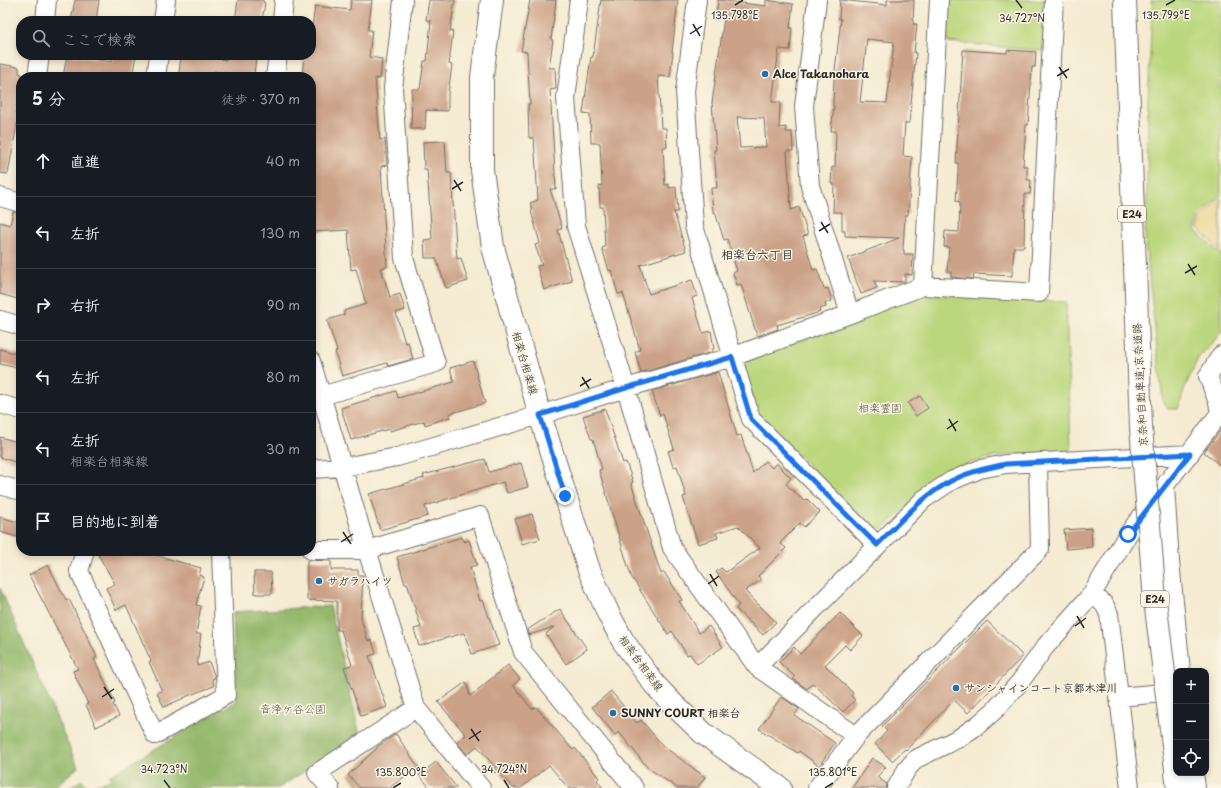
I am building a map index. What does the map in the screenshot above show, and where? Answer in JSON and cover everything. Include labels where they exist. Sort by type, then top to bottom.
[{"type":"main road","name":"相楽台相楽線","points":[[492,0],[482,78],[482,170],[493,247],[540,415],[589,570],[601,599],[623,641],[651,680],[675,706],[703,732],[780,788]]},
{"type":"main road","name":"京奈和自動車道;京奈道路","points":[[1125,0],[1141,427],[1155,600],[1173,745]]},
{"type":"main road","points":[[1176,776],[1178,788]]},
{"type":"street","points":[[45,16],[47,0]]},
{"type":"street","points":[[164,16],[166,0]]},
{"type":"street","points":[[282,16],[284,0]]},
{"type":"street","points":[[404,0],[393,88],[404,258],[436,363],[316,395],[343,467],[416,708],[481,788]]},
{"type":"street","points":[[579,0],[566,98],[576,226],[626,388],[672,548],[757,667],[856,736]]},
{"type":"street","points":[[697,0],[686,91],[694,226],[751,419],[877,545]]},
{"type":"street","points":[[817,0],[804,106],[810,186],[850,314]]},
{"type":"street","points":[[923,286],[939,0]]},
{"type":"street","points":[[316,470],[343,467],[397,457],[732,357],[923,286],[1039,293],[1054,0]]},
{"type":"street","points":[[38,72],[39,60]]},
{"type":"street","points":[[157,72],[158,60]]},
{"type":"street","points":[[276,72],[277,60]]},
{"type":"street","points":[[0,197],[16,202]]},
{"type":"street","points":[[0,320],[16,325]]},
{"type":"street","points":[[896,788],[907,769],[916,759],[959,738],[995,710],[1020,682],[1045,647],[1092,594],[1128,534],[1220,413],[1218,402],[1208,376],[1221,355]]},
{"type":"street","points":[[0,404],[16,409]]},
{"type":"street","points":[[757,667],[924,499],[951,481],[980,469],[1006,464],[1190,454]]},
{"type":"street","points":[[817,788],[856,736],[1040,549],[1038,463]]},
{"type":"street","points":[[0,485],[16,490]]},
{"type":"street","points":[[1165,486],[1170,562],[1181,668]]},
{"type":"street","points":[[316,550],[367,550],[480,516],[523,652],[634,788]]},
{"type":"street","points":[[84,556],[79,571],[155,735],[226,695],[221,556]]},
{"type":"street","points":[[1092,594],[1104,604],[1109,614],[1130,788]]},
{"type":"street","points":[[1118,697],[1173,692]]},
{"type":"street","points":[[330,788],[317,774],[416,708]]},
{"type":"street","points":[[1194,776],[1196,788]]},
{"type":"green space","points":[[949,0],[1046,0],[1043,51],[947,42]]},
{"type":"green space","points":[[1151,0],[1221,0],[1221,195],[1199,217],[1195,231],[1221,254],[1221,333],[1198,358],[1186,385],[1178,409],[1169,409],[1163,402],[1145,240]]},
{"type":"green space","name":"相楽霊園","points":[[923,294],[1066,302],[1071,451],[1008,455],[967,464],[948,473],[883,528],[872,528],[757,414],[744,369],[749,360]]},
{"type":"green space","points":[[0,588],[78,767],[58,784],[56,788],[0,788]]},
{"type":"green space","name":"音浄ケ谷公園","points":[[330,606],[360,735],[279,788],[69,788],[82,780],[87,787],[111,780],[109,776],[236,701],[233,612]]},
{"type":"sand","points":[[1221,198],[1221,251],[1198,229],[1201,218]]},
{"type":"building","points":[[75,0],[99,0],[97,16],[72,16]]},
{"type":"building","points":[[238,0],[263,0],[265,3],[263,16],[236,16]]},
{"type":"building","points":[[351,0],[372,0],[368,30],[372,30],[369,57],[382,59],[380,79],[375,78],[380,140],[385,139],[387,165],[381,166],[387,267],[381,268],[390,297],[400,294],[405,310],[396,313],[405,343],[408,342],[413,359],[388,366],[387,363],[342,376],[335,352],[337,351],[327,320],[344,315],[344,311],[366,304],[356,269],[351,270],[348,230],[316,232],[316,72],[302,72],[304,60],[316,60],[316,16],[314,16],[315,6],[350,10]]},
{"type":"building","points":[[429,0],[455,0],[450,31],[453,31],[449,64],[452,65],[448,94],[448,111],[426,110],[425,129],[411,129],[412,89],[420,89],[424,61],[427,61],[431,21],[426,20]]},
{"type":"building","points":[[530,0],[556,0],[549,68],[555,68],[556,89],[550,90],[556,189],[550,189],[562,228],[558,230],[572,281],[544,290],[537,266],[542,265],[535,245],[540,243],[531,211],[533,210],[530,203],[538,200],[534,138],[529,138],[528,104],[530,104],[527,52],[521,51]]},
{"type":"building","points":[[601,0],[678,0],[670,77],[658,76],[661,128],[666,128],[667,147],[663,147],[665,185],[669,184],[669,188],[676,187],[678,212],[674,212],[686,251],[640,265],[649,294],[692,280],[697,296],[692,298],[703,333],[711,331],[714,349],[712,352],[641,373],[635,352],[640,350],[623,293],[618,294],[611,270],[609,271],[602,248],[605,247],[603,207],[600,207],[599,186],[602,185],[600,143],[591,143],[590,114],[583,113]]},
{"type":"building","points":[[718,0],[766,6],[766,0],[793,4],[790,28],[792,28],[790,50],[779,49],[772,102],[780,102],[779,128],[786,127],[786,132],[792,132],[793,151],[787,151],[791,210],[799,207],[808,235],[803,236],[813,270],[817,269],[824,289],[828,288],[832,301],[825,303],[826,307],[819,309],[820,312],[777,325],[778,329],[757,336],[741,284],[737,285],[733,273],[737,271],[727,239],[724,240],[715,212],[713,212],[711,188],[717,188],[714,150],[716,150],[712,103],[724,19],[716,18]],"holes":[[[737,117],[764,118],[766,147],[740,148]]]},
{"type":"building","points":[[840,0],[887,5],[887,0],[914,0],[913,24],[917,24],[914,53],[916,53],[909,123],[905,123],[903,156],[912,157],[908,215],[905,215],[903,250],[904,254],[913,254],[912,275],[905,274],[905,282],[874,281],[877,288],[861,294],[848,258],[899,238],[845,236],[845,231],[842,231],[842,212],[833,212],[834,184],[831,184],[832,167],[835,167],[836,131],[831,131],[834,106],[834,79],[841,19],[839,19]],"holes":[[[867,39],[894,42],[887,103],[860,102]]]},
{"type":"building","points":[[963,50],[1007,53],[1007,50],[1036,52],[1035,67],[1032,67],[1028,125],[1026,125],[1023,166],[1027,166],[1027,180],[1031,180],[1030,194],[1025,194],[1024,247],[1014,247],[1012,276],[974,274],[973,279],[951,277],[951,272],[947,272],[949,247],[944,247],[945,231],[959,232],[960,202],[956,201],[958,163],[956,163]]},
{"type":"building","points":[[66,60],[99,60],[112,62],[112,60],[135,60],[133,72],[64,72]]},
{"type":"building","points":[[180,60],[256,60],[254,72],[179,72]]},
{"type":"building","points":[[0,64],[19,67],[19,72],[16,72],[16,130],[8,174],[0,173]]},
{"type":"building","points":[[445,141],[447,173],[451,173],[457,259],[461,258],[468,281],[446,288],[436,258],[425,258],[424,240],[432,239],[427,169],[424,169],[423,142]]},
{"type":"building","points":[[13,212],[16,212],[16,299],[0,294],[0,222],[10,225]]},
{"type":"building","points":[[0,349],[16,354],[16,368],[0,364]]},
{"type":"building","points":[[473,361],[485,403],[449,414],[450,417],[425,425],[424,421],[351,440],[341,408],[396,391],[398,398],[454,382],[450,368]]},
{"type":"building","points":[[718,372],[737,436],[741,435],[753,473],[765,461],[772,468],[776,463],[791,478],[786,484],[804,501],[807,499],[820,512],[804,527],[800,523],[780,543],[786,548],[758,576],[761,580],[745,591],[776,622],[763,635],[736,609],[739,605],[716,572],[721,568],[726,572],[760,548],[738,526],[716,533],[718,538],[698,544],[683,497],[686,496],[677,466],[673,467],[668,451],[674,449],[663,414],[660,416],[652,391]]},
{"type":"building","points":[[920,396],[928,408],[916,416],[908,403]]},
{"type":"building","points":[[605,409],[623,463],[626,462],[633,482],[631,483],[661,574],[664,572],[682,600],[679,601],[699,633],[709,626],[723,647],[697,664],[690,654],[687,655],[672,631],[668,634],[631,576],[599,470],[602,469],[593,439],[591,439],[583,416]]},
{"type":"building","points":[[1221,430],[1221,466],[1204,452]]},
{"type":"building","points":[[0,437],[16,442],[15,462],[0,457]]},
{"type":"building","points":[[485,459],[489,472],[521,463],[528,487],[507,493],[503,482],[425,506],[428,516],[380,530],[369,494],[424,478],[423,475]]},
{"type":"building","points":[[532,514],[540,539],[522,544],[515,519]]},
{"type":"building","points":[[0,517],[16,522],[16,537],[0,532]]},
{"type":"building","points":[[1091,528],[1092,547],[1066,549],[1064,530]]},
{"type":"building","points":[[462,537],[464,542],[469,540],[477,565],[470,567],[480,601],[483,600],[499,645],[472,654],[464,633],[419,646],[414,629],[421,627],[397,557]]},
{"type":"building","points":[[99,556],[159,556],[201,568],[199,575],[204,577],[196,605],[201,606],[196,634],[201,634],[197,666],[209,662],[215,677],[212,679],[214,686],[164,707],[157,693],[162,691],[149,662],[151,661],[126,605],[116,610],[106,588],[115,584]]},
{"type":"building","points":[[307,560],[331,561],[331,570],[358,570],[358,575],[363,575],[361,619],[368,641],[372,640],[376,654],[369,656],[387,707],[361,716],[344,667],[352,665],[341,630],[337,630],[337,601],[307,600]]},
{"type":"building","points":[[48,565],[66,600],[69,599],[97,657],[94,659],[115,703],[113,704],[119,716],[96,727],[86,705],[88,704],[73,671],[78,669],[29,575]]},
{"type":"building","points":[[254,572],[271,572],[272,594],[255,594]]},
{"type":"building","points":[[560,609],[587,649],[566,664],[546,634],[554,627],[529,635],[527,630]]},
{"type":"building","points":[[840,613],[863,636],[850,650],[845,645],[825,665],[853,693],[851,696],[855,700],[843,712],[813,683],[807,689],[793,679],[795,677],[779,662],[794,647],[800,654]]},
{"type":"building","name":"サンシャインコート京都木津川","points":[[987,621],[1023,656],[968,713],[954,700],[906,750],[905,749],[892,761],[875,744],[887,731],[882,726]]},
{"type":"building","points":[[508,665],[520,679],[513,685],[532,709],[536,707],[573,750],[575,748],[599,778],[597,780],[603,788],[568,788],[549,765],[521,788],[513,788],[477,746],[467,754],[457,742],[466,735],[438,702],[466,682],[470,696]]},
{"type":"building","points":[[611,691],[637,723],[641,720],[663,746],[705,777],[697,788],[677,788],[647,767],[619,732],[615,735],[592,707]]},
{"type":"building","points":[[781,697],[799,709],[794,715],[835,743],[819,766],[799,751],[798,753],[759,729]]},
{"type":"building","points":[[396,734],[418,767],[389,788],[360,788],[348,775],[377,747]]},
{"type":"building","points":[[872,758],[886,767],[877,777],[887,784],[886,788],[852,788]]},
{"type":"building","points":[[436,762],[457,788],[430,788],[419,775]]},
{"type":"place","name":"Alce Takanohara","points":[[765,74]]},
{"type":"place","name":"サガラハイツ","points":[[319,581]]},
{"type":"place","name":"サンシャインコート京都木津川","points":[[956,688]]},
{"type":"place","name":"SUNNY COURT 相楽台","points":[[613,713]]},
{"type":"district","name":"相楽台六丁目","points":[[757,255]]},
{"type":"route","points":[[565,496],[540,415],[732,357],[751,419],[877,545],[924,499],[951,481],[980,469],[1006,464],[1157,457],[1190,454],[1128,534]]}]
